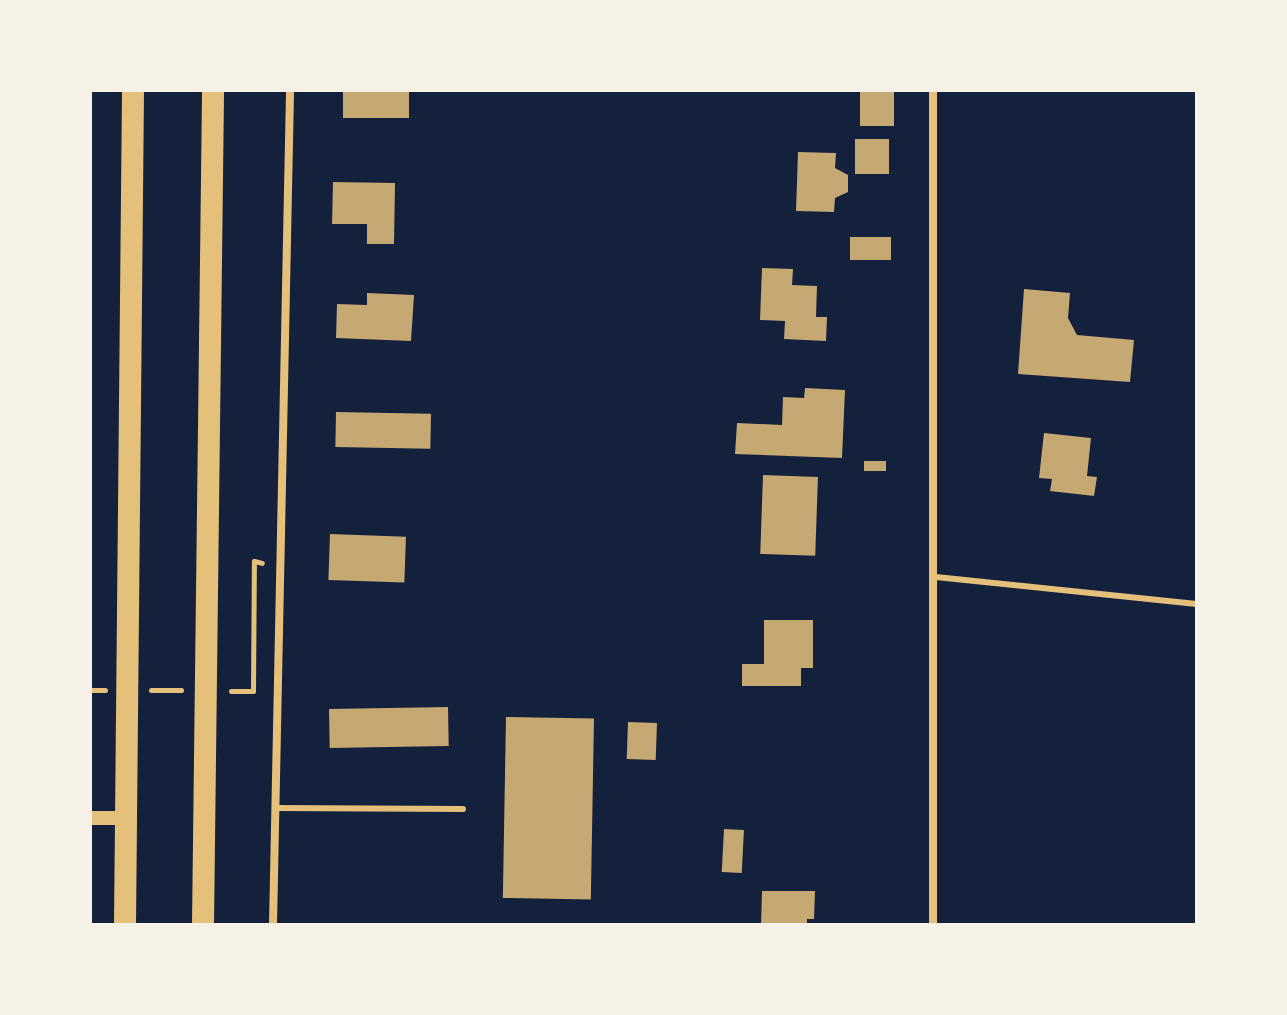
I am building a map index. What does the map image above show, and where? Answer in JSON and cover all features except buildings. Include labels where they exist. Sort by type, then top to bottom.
[{"type":"highway","points":[[125,925],[133,90]]},
{"type":"highway","points":[[203,925],[213,90]]},
{"type":"street","points":[[273,925],[290,90]]},
{"type":"street","points":[[933,90],[936,577],[933,925]]},
{"type":"street","points":[[90,818],[126,818]]},
{"type":"lane","points":[[936,577],[1197,604]]},
{"type":"lane","points":[[276,808],[463,809]]},
{"type":"path","points":[[223,691],[253,691],[254,561],[262,563]]},
{"type":"path","points":[[90,690],[120,690]]},
{"type":"path","points":[[134,690],[194,690]]}]
